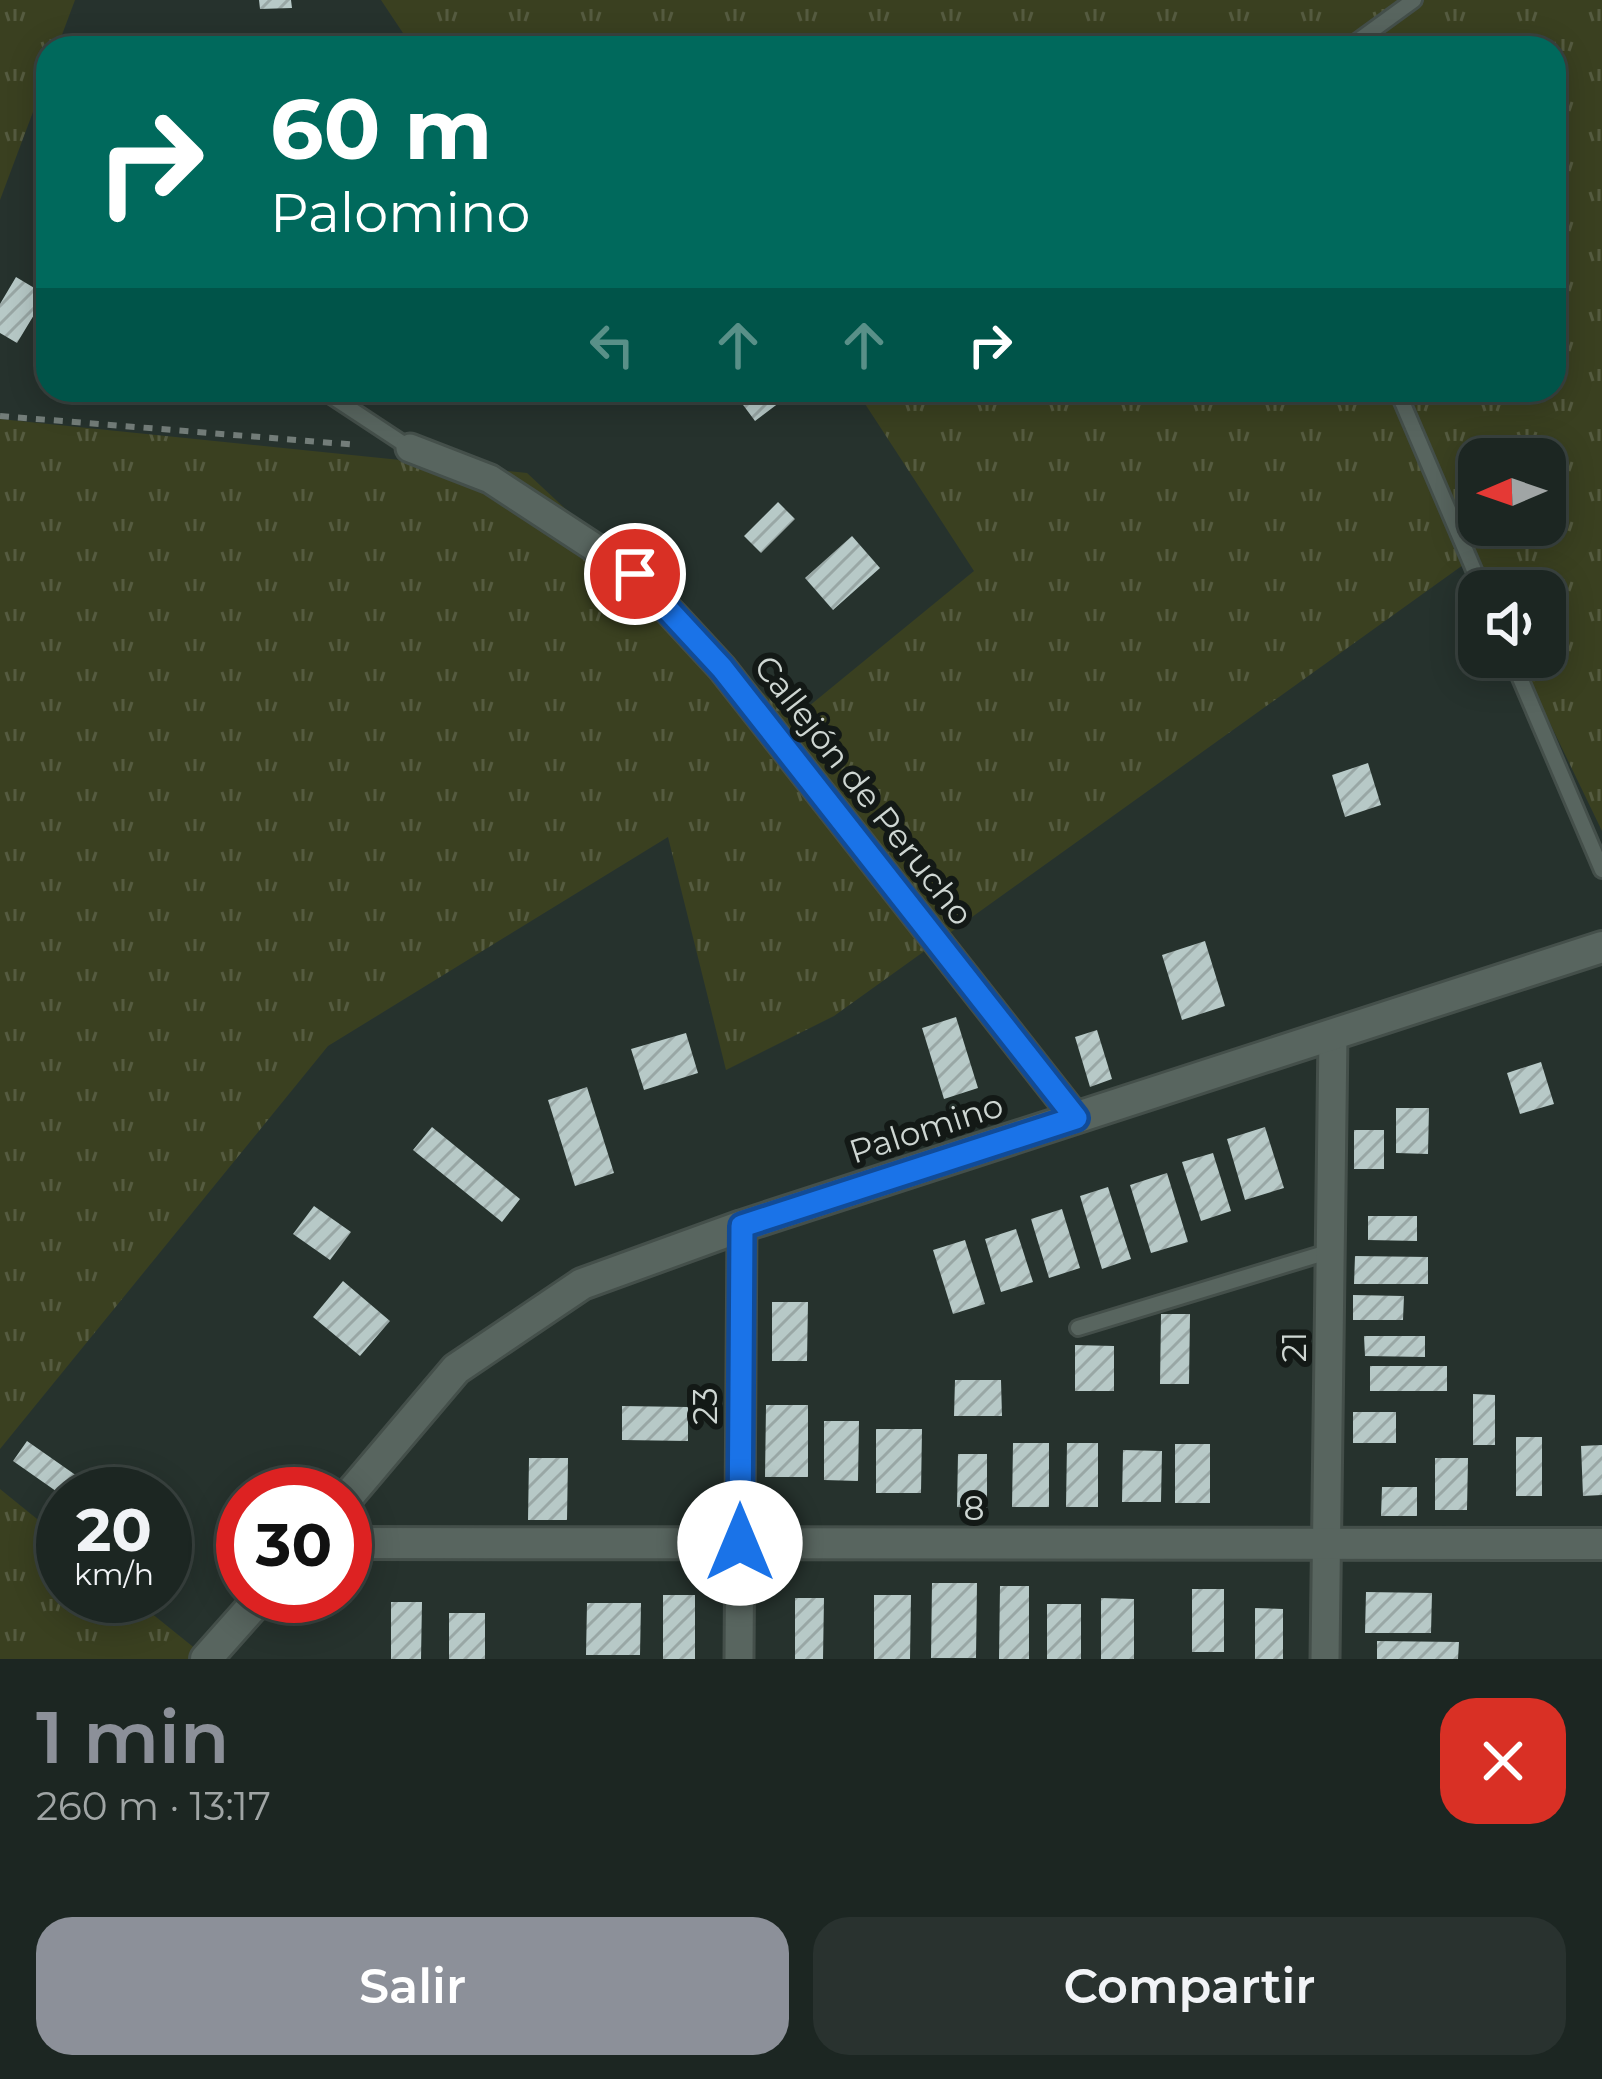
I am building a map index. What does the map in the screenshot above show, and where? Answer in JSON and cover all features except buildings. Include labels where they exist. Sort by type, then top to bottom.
[{"type":"street","name":"Callejón de Perucho","points":[[410,448],[490,479],[635,574],[722,668],[1076,1118]]},
{"type":"street","name":"Palomino","points":[[372,1468],[456,1369],[582,1284],[742,1226],[1602,947]]},
{"type":"street","name":"21","points":[[1325,1659],[1333,1034]]},
{"type":"street","name":"23","points":[[740,1659],[742,1226]]},
{"type":"street","name":"8","points":[[372,1543],[1602,1544]]},
{"type":"street","points":[[206,1659],[238,1623]]},
{"type":"lane","points":[[1364,36],[1414,0]]},
{"type":"lane","name":"Callejón de Perucho","points":[[340,402],[410,448]]},
{"type":"lane","points":[[1402,402],[1474,570]]},
{"type":"lane","points":[[1520,678],[1602,869]]},
{"type":"lane","points":[[1078,1328],[1330,1251]]},
{"type":"path","points":[[0,416],[410,448]]},
{"type":"green space","points":[[0,0],[75,0],[62,36],[36,36],[36,104],[0,200]]},
{"type":"green space","points":[[381,0],[1602,0],[1602,831],[1528,678],[1566,678],[1566,570],[1475,570],[1470,560],[834,1016],[726,1070],[668,837],[328,1046],[0,1449],[0,419],[527,473],[792,720],[974,571],[864,402],[1566,402],[1566,36],[405,36]]},
{"type":"green space","points":[[0,1489],[36,1518],[36,1623],[164,1623],[197,1650],[189,1659],[0,1659]]},
{"type":"route","points":[[635,574],[722,668],[1076,1118],[742,1226],[740,1543]]}]
